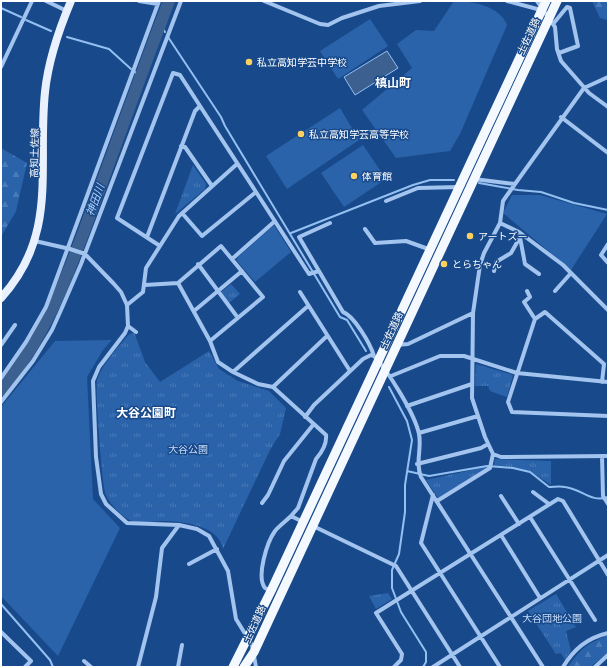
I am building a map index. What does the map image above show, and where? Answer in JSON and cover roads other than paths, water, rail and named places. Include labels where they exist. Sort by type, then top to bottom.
[{"type":"highway","name":"土佐道路","points":[[233,667],[303,522],[376,358],[431,250],[546,1]]},
{"type":"highway","name":"土佐道路","points":[[244,667],[254,652],[385,368],[551,20],[557,1]]},
{"type":"main road","name":"高知土佐線","points":[[1,298],[29,259],[40,224],[43,193],[45,92],[48,74],[71,1]]},
{"type":"street","points":[[1,66],[32,1]]},
{"type":"street","points":[[46,1],[67,11]]},
{"type":"street","points":[[1,378],[26,342],[46,307],[69,248],[158,3],[139,1]]},
{"type":"street","points":[[1,402],[33,361],[52,330],[84,254],[180,1]]},
{"type":"street","points":[[264,1],[285,11],[320,24],[328,25],[342,18],[379,6],[420,1]]},
{"type":"street","points":[[507,1],[542,10]]},
{"type":"street","points":[[536,1],[551,20],[561,61],[584,88],[608,107]]},
{"type":"street","points":[[551,20],[567,7],[570,8],[578,46],[559,53]]},
{"type":"street","points":[[160,246],[117,218],[173,74],[180,74],[304,267],[309,274],[316,272]]},
{"type":"street","points":[[437,501],[490,468],[492,463],[493,454],[472,398],[473,313],[480,266],[484,254],[500,223],[503,201],[561,117],[584,88],[608,77]]},
{"type":"street","points":[[147,237],[195,111],[200,106]]},
{"type":"street","points":[[561,117],[608,153]]},
{"type":"street","points":[[181,146],[185,147],[212,186]]},
{"type":"street","points":[[127,305],[143,292],[146,268],[182,213],[237,164]]},
{"type":"street","points":[[474,179],[514,184]]},
{"type":"street","points":[[386,201],[418,188],[460,187]]},
{"type":"street","points":[[182,213],[202,236],[256,192]]},
{"type":"street","points":[[232,258],[275,222]]},
{"type":"street","points":[[330,223],[299,237],[316,272],[343,312],[350,315],[372,349],[376,358],[391,376],[419,433],[417,464],[421,477],[472,553],[544,667]]},
{"type":"street","points":[[500,223],[519,232],[571,273],[608,310]]},
{"type":"street","points":[[365,228],[375,243],[406,241],[431,250]]},
{"type":"street","points":[[519,232],[525,264],[539,274]]},
{"type":"street","points":[[494,271],[496,262],[511,253],[520,238]]},
{"type":"street","points":[[35,241],[69,248],[84,254],[121,292],[127,305],[128,326],[125,333],[99,367],[93,381],[96,457],[101,494],[106,504],[127,523],[179,525],[204,531],[209,536],[228,571],[238,624],[248,638],[254,652],[256,667]]},
{"type":"street","points":[[608,244],[601,255],[608,263]]},
{"type":"street","points":[[145,285],[178,282],[221,246],[263,297],[210,341]]},
{"type":"street","points":[[198,264],[238,318]]},
{"type":"street","points":[[194,311],[242,271]]},
{"type":"street","points":[[555,291],[571,273]]},
{"type":"street","points":[[178,282],[210,341],[218,362],[233,372],[258,384],[273,387],[313,425],[322,430],[326,435],[327,440],[321,454],[316,459],[298,508],[275,531],[267,548],[262,581],[265,588],[271,590]]},
{"type":"street","points":[[527,291],[530,297],[524,302],[535,319]]},
{"type":"street","points":[[300,292],[350,371]]},
{"type":"street","points":[[233,372],[308,306]]},
{"type":"street","points":[[602,382],[604,364],[545,312],[535,319],[508,402],[512,412],[608,416]]},
{"type":"street","points":[[396,345],[408,344],[473,313]]},
{"type":"street","points":[[1,345],[15,325]]},
{"type":"street","points":[[128,326],[136,332]]},
{"type":"street","points":[[273,387],[327,336]]},
{"type":"street","points":[[305,417],[314,405],[363,360],[371,355],[376,358]]},
{"type":"street","points":[[391,376],[440,356],[464,356],[517,373],[608,382]]},
{"type":"street","points":[[406,406],[472,384]]},
{"type":"street","points":[[419,433],[478,416]]},
{"type":"street","points":[[262,503],[268,495],[284,461],[313,425]]},
{"type":"street","points":[[417,464],[474,450],[488,444]]},
{"type":"street","points":[[493,454],[501,457],[608,456]]},
{"type":"street","points":[[602,456],[604,498],[608,504]]},
{"type":"street","points":[[533,492],[549,504]]},
{"type":"street","points":[[433,495],[421,540],[500,667]]},
{"type":"street","points":[[501,496],[518,524]]},
{"type":"street","points":[[394,667],[401,660],[402,654],[376,613],[558,499],[563,500],[608,575]]},
{"type":"street","points":[[291,516],[396,566],[460,667]]},
{"type":"street","points":[[530,517],[595,620]]},
{"type":"street","points":[[138,667],[156,597],[162,548],[179,525]]},
{"type":"street","points":[[502,534],[540,598]]},
{"type":"street","points":[[189,564],[217,549]]},
{"type":"street","points":[[433,667],[511,616],[608,556]]},
{"type":"street","points":[[1,632],[30,661],[25,667]]},
{"type":"street","points":[[563,667],[572,652],[588,641],[608,633]]},
{"type":"street","points":[[178,667],[182,644]]},
{"type":"street","points":[[595,667],[608,656]]},
{"type":"street","points":[[84,661],[92,667]]},
{"type":"waterway","name":"神田川","points":[[1,390],[17,370],[43,327],[64,282],[169,1]]},
{"type":"waterway","points":[[1,8],[21,17]]},
{"type":"waterway","points":[[26,20],[51,31]]},
{"type":"waterway","name":"神田川","points":[[160,24],[165,32]]},
{"type":"waterway","points":[[67,37],[109,49],[131,69]]},
{"type":"waterway","points":[[168,37],[221,117],[340,317],[347,320],[366,351]]},
{"type":"waterway","points":[[134,71],[140,77]]},
{"type":"waterway","points":[[291,233],[413,185],[430,180],[454,180]]},
{"type":"waterway","points":[[479,183],[518,190],[541,192],[574,203],[608,210]]},
{"type":"waterway","points":[[389,387],[407,421],[412,440],[405,485],[405,512],[399,554],[392,570],[392,588],[401,612],[426,652],[426,662],[423,667]]},
{"type":"waterway","points":[[407,471],[429,476],[487,466],[513,468],[530,472],[549,487],[571,488],[596,498],[608,497]]},
{"type":"waterway","points":[[1,604],[50,660],[53,667]]},
{"type":"place","name":"私立高知学芸中学校","points":[[249,62]]},
{"type":"place","name":"私立高知学芸高等学校","points":[[301,134]]},
{"type":"place","name":"体育館","points":[[354,176]]},
{"type":"place","name":"アートズー","points":[[470,236]]},
{"type":"place","name":"とらちゃん","points":[[444,264]]},
{"type":"district","name":"槙山町","points":[[393,83]]},
{"type":"district","name":"大谷公園町","points":[[146,413]]},
{"type":"park label","name":"大谷公園","points":[[188,449]]},
{"type":"park label","name":"大谷団地公園","points":[[552,618]]}]
